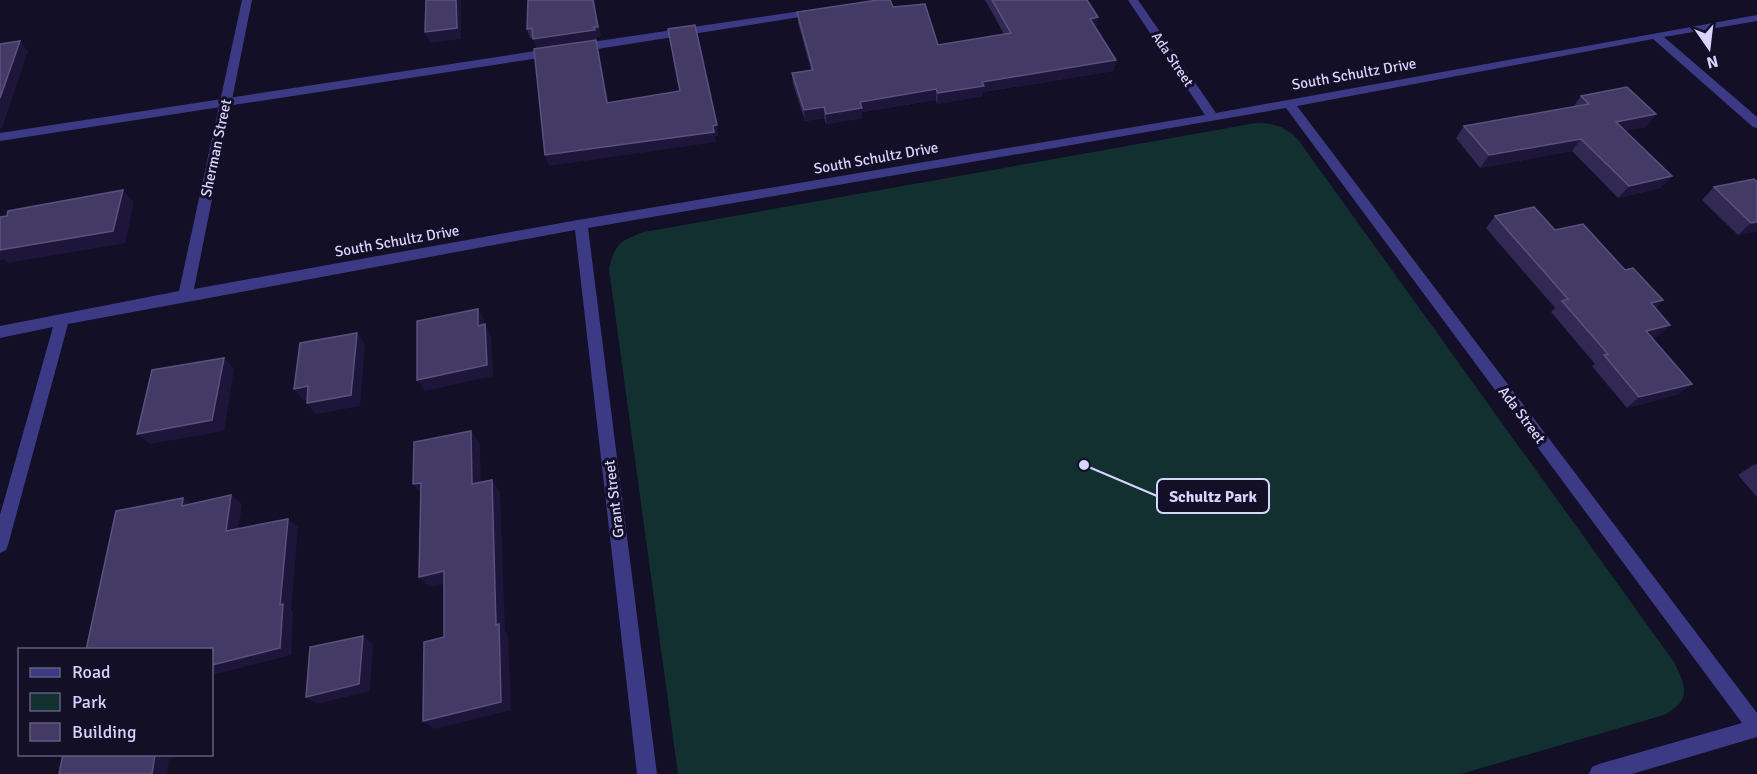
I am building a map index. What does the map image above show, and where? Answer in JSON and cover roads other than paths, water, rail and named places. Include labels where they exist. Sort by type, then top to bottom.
[{"type":"street","name":"Sherman Street","points":[[185,296],[247,0]]},
{"type":"street","name":"Ada Street","points":[[1134,0],[1213,117]]},
{"type":"street","points":[[0,137],[822,11]]},
{"type":"street","name":"South Schultz Drive","points":[[0,332],[185,296],[581,225],[1213,117],[1757,18]]},
{"type":"street","points":[[1656,36],[1757,124]]},
{"type":"street","name":"Ada Street","points":[[1288,102],[1757,728]]},
{"type":"street","name":"Grant Street","points":[[581,225],[647,774]]},
{"type":"street","points":[[0,545],[62,320]]},
{"type":"street","points":[[1599,774],[1631,770],[1757,728]]},
{"type":"place","name":"Schultz Park","points":[[1084,465]]}]
